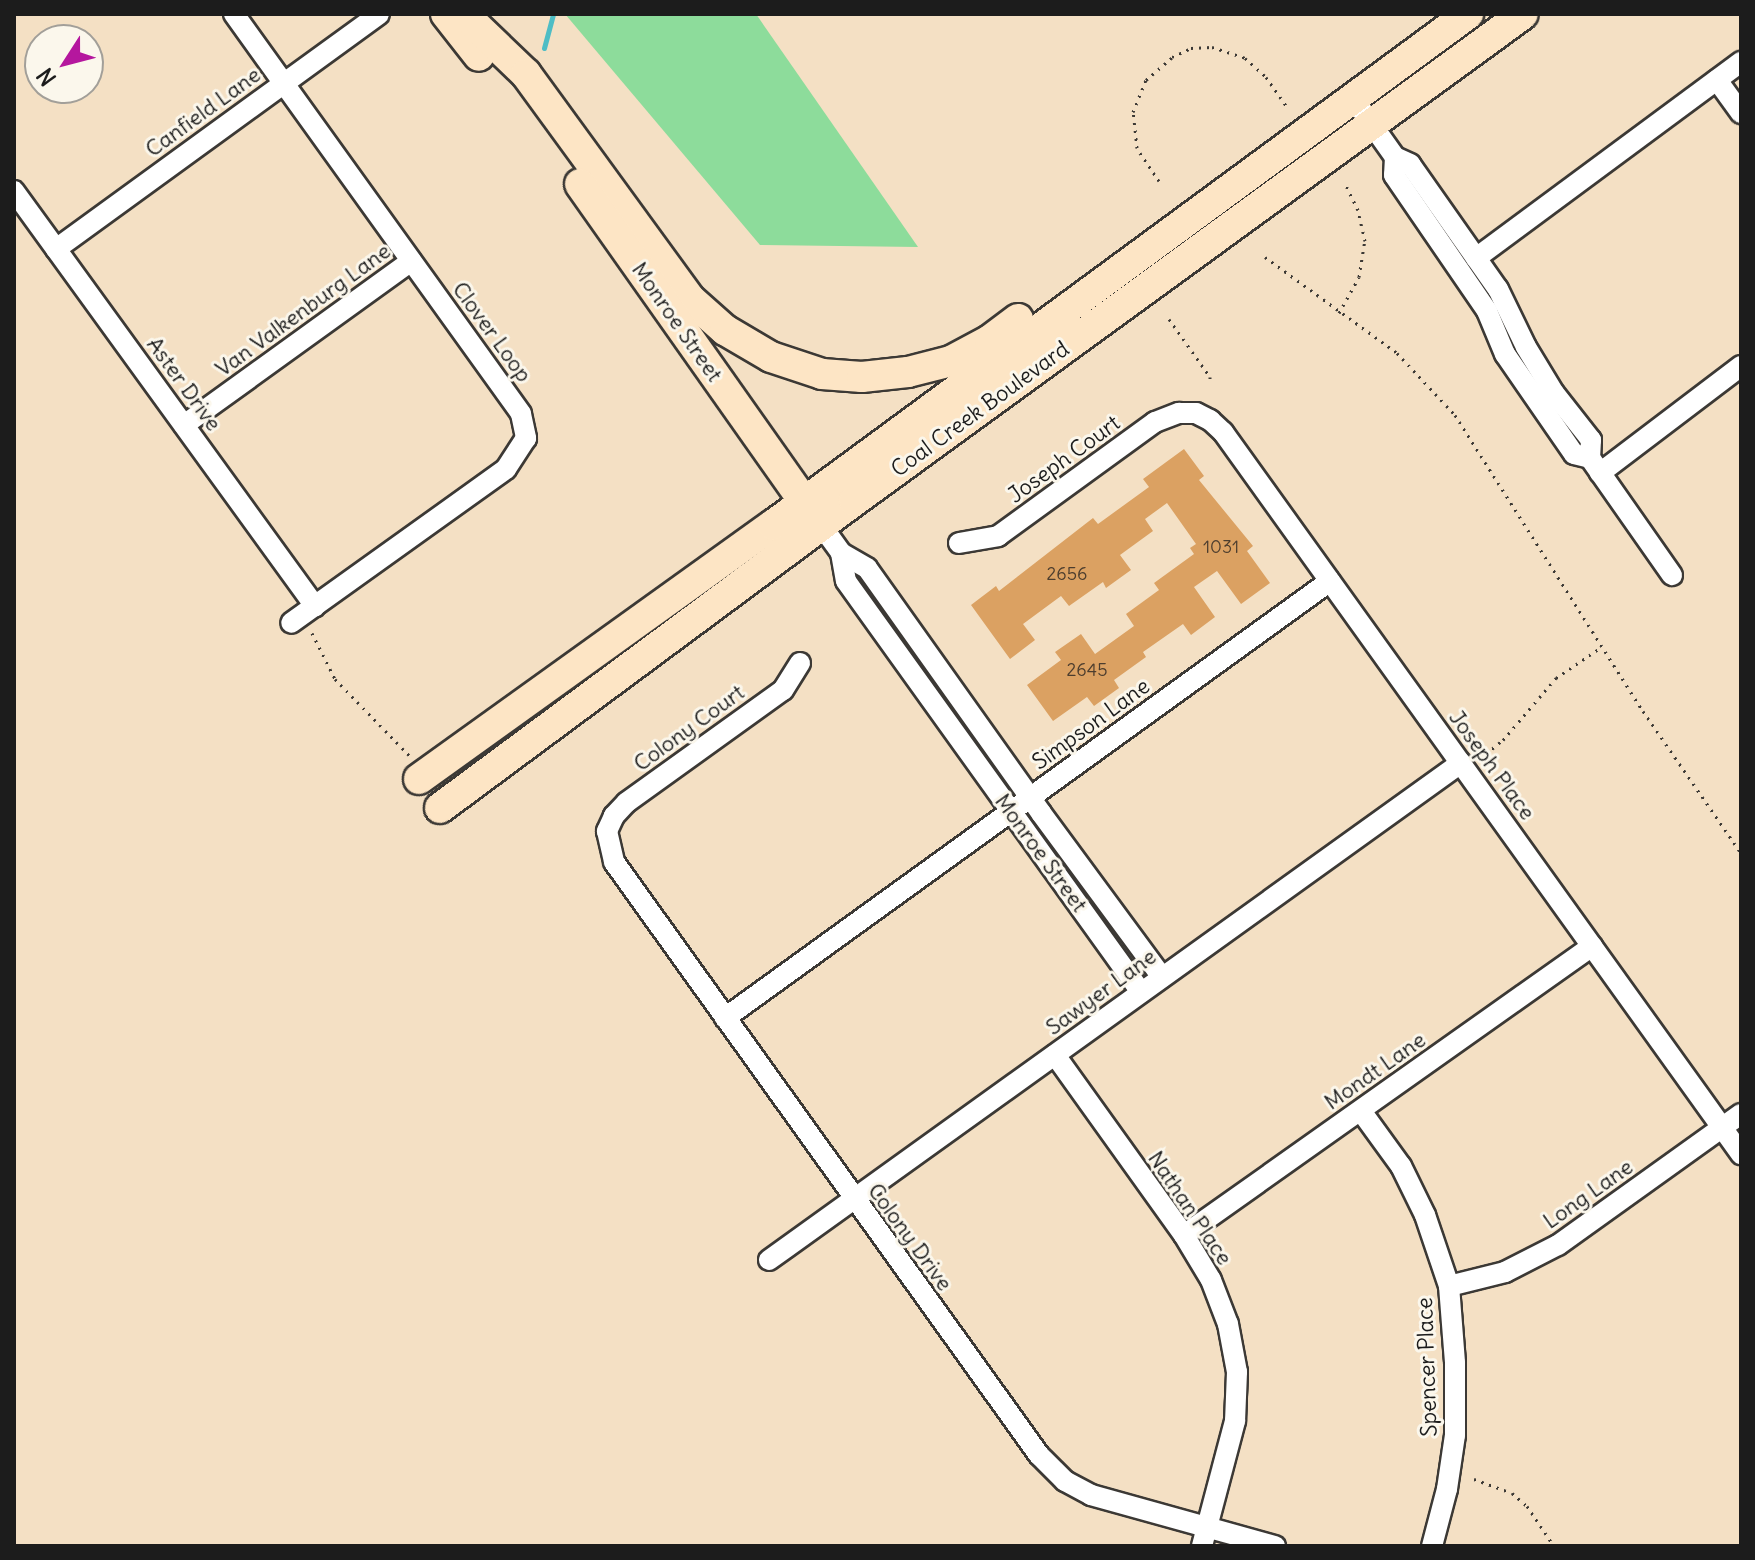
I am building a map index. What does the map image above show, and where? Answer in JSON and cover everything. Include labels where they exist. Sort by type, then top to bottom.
[{"type":"main road","name":"Coal Creek Boulevard","points":[[440,808],[813,513],[1327,116],[1468,14]]},
{"type":"main road","name":"Coal Creek Boulevard","points":[[414,768],[813,513],[1371,125],[1523,14]]},
{"type":"main road","name":"Monroe Street","points":[[463,17],[813,513]]},
{"type":"main road","points":[[463,17],[526,74],[690,299],[725,330],[771,357],[822,374],[862,377],[908,372],[951,361],[990,340],[1199,188],[1327,116]]},
{"type":"street","name":"Clover Loop","points":[[234,14],[521,414],[526,438],[506,469],[291,623]]},
{"type":"street","name":"Canfield Lane","points":[[56,249],[379,14]]},
{"type":"street","points":[[1476,258],[1741,62]]},
{"type":"street","points":[[1717,80],[1741,113]]},
{"type":"street","points":[[1353,98],[1395,157],[1410,164],[1498,289],[1526,347],[1554,393],[1591,440],[1595,466]]},
{"type":"street","points":[[1395,157],[1394,175],[1487,311],[1505,354],[1574,454],[1595,466],[1672,575]]},
{"type":"street","name":"Aster Drive","points":[[14,191],[315,606]]},
{"type":"street","name":"Van Valkenburg Lane","points":[[184,425],[411,261]]},
{"type":"street","points":[[1595,466],[1741,366]]},
{"type":"street","name":"Joseph Court","points":[[959,543],[998,536],[1155,422],[1179,413],[1196,413]]},
{"type":"street","name":"Joseph Place","points":[[1196,413],[1223,432],[1330,581],[1469,762],[1592,946],[1741,1154]]},
{"type":"street","name":"Monroe Street","points":[[813,513],[841,553],[846,581],[1141,992]]},
{"type":"street","name":"Monroe Street","points":[[841,553],[867,568],[1162,977]]},
{"type":"street","name":"Simpson Lane","points":[[725,1018],[1330,581]]},
{"type":"street","name":"Colony Court","points":[[607,831],[626,803],[783,690],[800,663]]},
{"type":"street","name":"Sawyer Lane","points":[[769,1260],[1162,977],[1469,762]]},
{"type":"street","name":"Colony Drive","points":[[607,831],[607,846],[614,862],[1039,1455],[1065,1481],[1091,1495],[1205,1536],[1275,1546]]},
{"type":"street","name":"Mondt Lane","points":[[1184,1235],[1592,946]]},
{"type":"street","name":"Nathan Place","points":[[1055,1055],[1184,1235],[1211,1280],[1228,1324],[1237,1372],[1235,1421],[1205,1536]]},
{"type":"street","name":"Spencer Place","points":[[1361,1111],[1401,1166],[1425,1215],[1449,1286],[1455,1363],[1455,1435],[1447,1489],[1432,1546]]},
{"type":"street","name":"Long Lane","points":[[1449,1286],[1505,1272],[1558,1245],[1741,1114]]},
{"type":"path","points":[[1159,181],[1137,148],[1133,112],[1146,80],[1172,57],[1191,48],[1212,47],[1245,58],[1266,77],[1288,109]]},
{"type":"path","points":[[1339,313],[1359,277],[1365,241],[1358,210],[1346,185]]},
{"type":"path","points":[[1265,257],[1397,353],[1455,415],[1601,647],[1741,853]]},
{"type":"path","points":[[1169,319],[1210,377],[1210,384]]},
{"type":"path","points":[[312,633],[335,679],[414,768]]},
{"type":"path","points":[[1469,762],[1503,740],[1556,678],[1601,647]]},
{"type":"path","points":[[1474,1479],[1512,1493],[1527,1506],[1554,1546]]},
{"type":"green space","points":[[565,14],[756,14],[918,247],[760,245]]},
{"type":"building","points":[[1184,449],[1204,476],[1199,480],[1253,546],[1247,551],[1270,583],[1241,604],[1217,571],[1194,587],[1215,617],[1191,635],[1183,624],[1143,652],[1146,657],[1114,680],[1119,688],[1094,706],[1087,697],[1053,721],[1027,685],[1061,660],[1055,652],[1081,634],[1095,654],[1134,626],[1126,614],[1159,590],[1154,583],[1194,554],[1190,548],[1196,544],[1167,503],[1145,519],[1153,531],[1120,555],[1131,570],[1106,588],[1103,582],[1069,606],[1061,596],[1023,624],[1035,640],[1010,659],[971,605],[996,586],[999,591],[1093,518],[1098,524],[1149,487],[1143,479]]},
{"type":"waterway","points":[[544,48],[553,14]]}]
